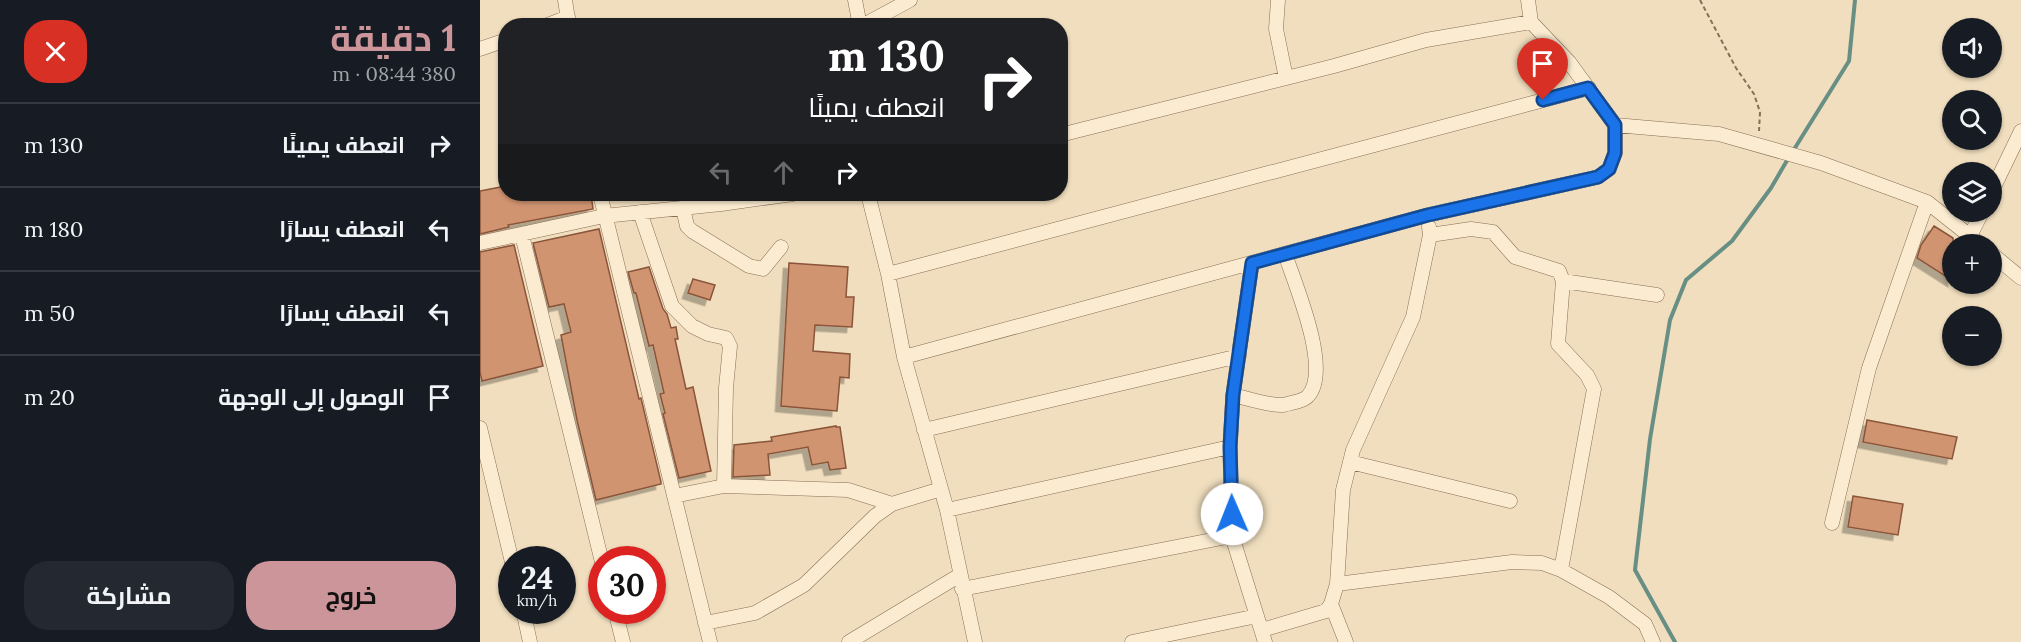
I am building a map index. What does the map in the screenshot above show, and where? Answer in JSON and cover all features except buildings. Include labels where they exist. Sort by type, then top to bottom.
[{"type":"street","points":[[565,0],[568,18]]},
{"type":"street","points":[[855,0],[859,18]]},
{"type":"street","points":[[876,18],[910,0]]},
{"type":"street","points":[[1278,0],[1276,29],[1286,78]]},
{"type":"street","points":[[904,357],[1428,215],[1598,177],[1609,169],[1615,153],[1615,125],[1569,62],[1531,22],[1528,0]]},
{"type":"street","points":[[1068,133],[1426,40],[1531,22]]},
{"type":"street","points":[[480,49],[498,43]]},
{"type":"street","points":[[888,274],[1588,88]]},
{"type":"street","points":[[1615,125],[1719,134],[1799,157],[1928,202],[1968,234]]},
{"type":"street","points":[[2002,170],[2021,131]]},
{"type":"street","points":[[601,201],[710,642]]},
{"type":"street","points":[[480,243],[604,216],[738,201]]},
{"type":"street","points":[[870,201],[888,274],[904,357],[941,489],[975,642]]},
{"type":"street","points":[[1832,523],[1869,368],[1928,202]]},
{"type":"street","points":[[683,208],[687,226],[692,231],[749,266],[763,269],[781,247]]},
{"type":"street","points":[[639,212],[672,306],[692,326],[708,334],[726,338],[730,346],[726,388],[723,486]]},
{"type":"street","points":[[1132,642],[1261,629],[1326,611],[1331,604],[1337,584],[1343,490],[1353,450],[1413,317],[1430,235],[1428,215]]},
{"type":"street","points":[[1430,235],[1471,229],[1493,232],[1515,258],[1559,271],[1563,281],[1558,344],[1587,375],[1594,389],[1560,570]]},
{"type":"street","points":[[522,235],[598,546]]},
{"type":"street","points":[[1233,395],[1280,405],[1307,398],[1314,387],[1315,346],[1285,254]]},
{"type":"street","points":[[2002,262],[2021,278]]},
{"type":"street","points":[[1252,263],[1233,395],[1230,447],[1232,536],[1261,629]]},
{"type":"street","points":[[1563,281],[1657,295]]},
{"type":"street","points":[[924,430],[1239,356]]},
{"type":"street","points":[[480,428],[508,546]]},
{"type":"street","points":[[946,510],[1230,447]]},
{"type":"street","points":[[1350,462],[1510,501]]},
{"type":"street","points":[[674,496],[723,486],[848,490],[892,504]]},
{"type":"street","points":[[705,623],[755,613],[804,585],[875,516],[892,504],[941,489]]},
{"type":"street","points":[[849,642],[961,582],[1232,536]]},
{"type":"street","points":[[1337,584],[1512,562],[1542,563],[1560,570],[1609,597],[1645,624],[1653,642]]},
{"type":"street","points":[[1331,604],[1346,642]]},
{"type":"street","points":[[526,624],[530,642]]},
{"type":"street","points":[[618,624],[623,642]]},
{"type":"path","points":[[1700,0],[1736,68],[1754,94],[1760,112],[1759,146]]},
{"type":"waterway","points":[[1793,151],[1849,61],[1855,0]]},
{"type":"waterway","points":[[1675,642],[1635,570],[1650,439],[1670,320],[1686,280],[1732,241],[1771,188],[1789,157]]},
{"type":"route","points":[[1232,514],[1230,447],[1233,395],[1252,263],[1428,215],[1598,177],[1609,169],[1615,153],[1615,125],[1588,88],[1543,100]]}]
